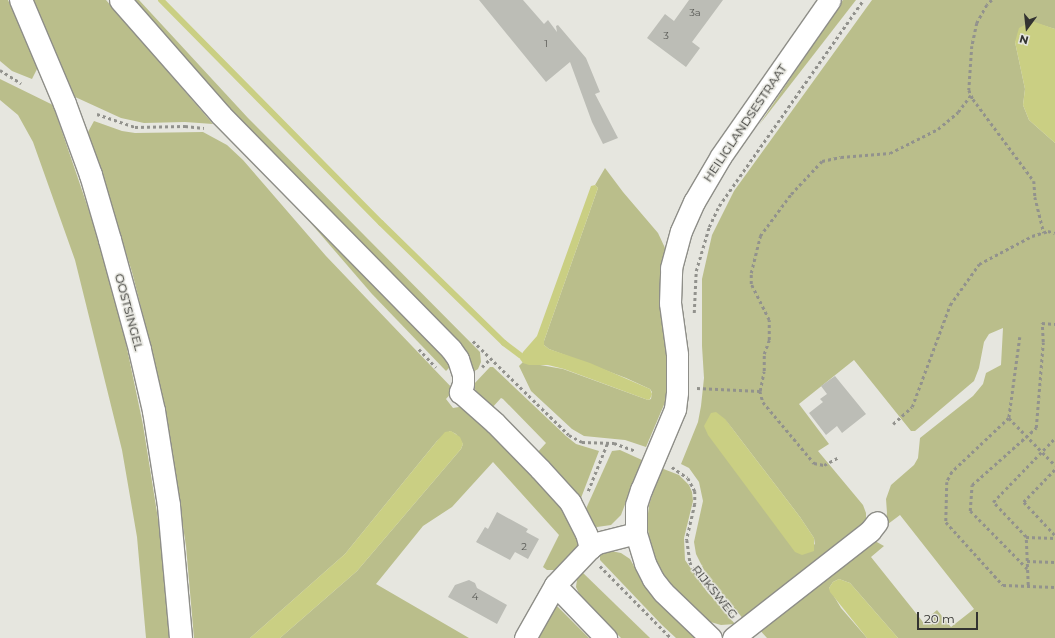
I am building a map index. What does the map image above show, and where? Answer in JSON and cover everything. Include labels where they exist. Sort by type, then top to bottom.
[{"type":"main road","name":"OOSTSINGEL","points":[[21,0],[65,104],[91,175],[140,350],[154,410],[169,506],[181,638]]},
{"type":"street","points":[[120,0],[222,115],[451,349],[458,359],[463,374],[460,392],[470,399],[540,469],[570,502],[578,514],[586,533],[590,548]]},
{"type":"street","name":"HEILIGLANDSESTRAAT","points":[[636,534],[636,505],[674,409],[677,392],[677,360],[669,285],[675,250],[681,231],[694,202],[721,156],[830,0]]},
{"type":"street","name":"RIJKSWEG","points":[[739,634],[870,531],[877,522]]},
{"type":"street","points":[[525,638],[555,586],[590,548],[597,543],[636,534],[645,563],[653,579],[663,592],[711,638]]},
{"type":"street","points":[[555,586],[606,638]]},
{"type":"path","points":[[694,314],[696,271],[709,227],[719,206],[863,0]]},
{"type":"path","points":[[992,0],[987,5],[978,23],[972,46],[969,90],[971,95],[1034,181],[1035,197],[1044,233]]},
{"type":"path","points":[[0,70],[21,83]]},
{"type":"path","points":[[839,457],[824,466],[814,463],[763,402],[760,391],[764,372],[764,354],[769,340],[770,320],[752,284],[750,273],[760,236],[791,194],[822,161],[840,156],[890,153],[938,129],[958,112],[971,95]]},
{"type":"path","points":[[97,114],[136,127],[185,126],[210,130]]},
{"type":"path","points":[[893,424],[912,407],[950,305],[979,264],[1025,239],[1048,231],[1055,233]]},
{"type":"path","points":[[1027,569],[970,511],[972,485],[1036,428],[1043,342],[1042,323],[1055,324]]},
{"type":"path","points":[[1020,337],[1009,418],[952,472],[947,482],[946,522],[1003,585],[1055,587]]},
{"type":"path","points":[[416,346],[438,369]]},
{"type":"path","points":[[696,394],[697,383]]},
{"type":"path","points":[[697,388],[760,391]]},
{"type":"path","points":[[1009,418],[1055,465]]},
{"type":"path","points":[[1028,586],[1026,537],[993,502],[1055,438]]},
{"type":"path","points":[[578,514],[607,444]]},
{"type":"path","name":"RIJKSWEG","points":[[674,467],[692,482],[695,491],[695,504],[687,540],[690,562],[695,572],[739,634]]},
{"type":"path","points":[[1055,470],[1024,502],[1055,537]]},
{"type":"path","points":[[1026,537],[1055,537]]},
{"type":"path","points":[[590,548],[603,570],[671,638]]},
{"type":"path","points":[[1027,561],[1055,562]]},
{"type":"shaded area","points":[[0,0],[8,0],[38,67],[32,79],[12,71],[0,61]]},
{"type":"shaded area","points":[[33,0],[106,0],[213,124],[185,122],[144,123],[121,118],[73,96]]},
{"type":"shaded area","points":[[128,0],[139,0],[248,118],[480,352],[481,362],[478,369],[473,372],[467,366]]},
{"type":"shaded area","points":[[843,0],[856,0],[759,125]]},
{"type":"shaded area","points":[[872,0],[1055,0],[1055,29],[1032,22],[1015,42],[1025,89],[1023,105],[1029,120],[1055,143],[1055,638],[898,638],[850,583],[839,579],[833,582],[829,588],[841,608],[867,638],[767,638],[759,629],[870,541],[875,541],[884,546],[871,557],[923,622],[937,610],[951,627],[974,609],[900,515],[888,524],[886,519],[886,499],[891,485],[914,465],[918,458],[920,438],[973,396],[983,384],[986,373],[1001,365],[1003,328],[989,334],[984,342],[979,368],[974,381],[915,431],[911,431],[854,360],[799,404],[829,444],[818,451],[863,505],[866,513],[866,520],[863,525],[745,621],[706,574],[696,554],[694,542],[703,501],[699,482],[689,468],[681,464],[698,422],[701,406],[704,378],[702,346],[702,279],[712,235],[734,191]],"holes":[[[725,419],[800,517],[814,538],[815,545]]]},
{"type":"shaded area","points":[[1032,21],[1055,29],[1055,143],[1029,120],[1023,105],[1025,89],[1015,42],[1019,28]]},
{"type":"shaded area","points":[[0,79],[53,105],[102,249],[124,334],[143,425],[158,519],[171,638],[146,638],[137,537],[122,450],[75,260],[33,142],[18,115],[0,100]]},
{"type":"shaded area","points":[[94,121],[122,131],[135,133],[203,132],[227,145],[243,160],[326,256],[454,390],[446,399],[453,408],[459,407],[468,409],[571,514],[580,545],[562,567],[554,570],[547,570],[543,567],[559,535],[493,462],[452,507],[423,526],[376,584],[469,638],[280,638],[357,571],[461,449],[463,444],[456,434],[450,431],[437,441],[345,554],[250,638],[194,638],[186,546],[173,462],[154,359],[132,272],[88,132]]},
{"type":"shaded area","points":[[240,141],[446,353],[450,367],[446,371],[372,294]]},
{"type":"shaded area","points":[[605,168],[623,192],[658,233],[665,248],[659,300],[666,353],[666,400],[646,447],[625,440],[584,436],[572,429],[531,391],[519,366],[523,362],[563,369],[648,400],[651,399],[652,392],[650,389],[626,378],[549,349],[544,345],[544,341],[598,188],[595,185]]},
{"type":"shaded area","points":[[595,185],[598,188],[544,341],[544,345],[549,349],[590,363],[650,389],[652,394],[648,400],[564,369],[548,365],[529,365],[523,363],[520,359],[523,352],[537,336],[591,186]]},
{"type":"shaded area","points":[[490,367],[493,367],[576,444],[599,451],[581,498],[578,499],[536,454],[546,443],[503,399],[501,398],[491,409],[476,393],[474,384]]},
{"type":"shaded area","points":[[716,412],[725,419],[800,517],[814,538],[814,551],[802,555],[795,552],[708,435],[704,426],[711,413]]},
{"type":"shaded area","points":[[451,431],[460,437],[463,444],[461,449],[357,571],[280,638],[250,638],[345,554],[437,441],[445,432]]},
{"type":"shaded area","points":[[620,450],[642,460],[621,515],[611,525],[597,527],[593,526],[585,511],[612,451]]},
{"type":"shaded area","points":[[661,468],[679,475],[689,485],[692,492],[693,501],[684,538],[685,560],[705,589],[735,624],[721,625],[707,621],[666,580],[651,552],[647,522],[649,505]]},
{"type":"shaded area","points":[[606,550],[621,553],[630,559],[643,582],[667,611],[696,638],[676,638],[662,625],[600,560],[600,554]]},
{"type":"shaded area","points":[[580,570],[650,638],[621,638],[581,598],[576,587],[578,572]]},
{"type":"shaded area","points":[[839,579],[850,583],[898,638],[867,638],[830,592],[829,588],[833,582]]},
{"type":"shaded area","points":[[555,604],[589,638],[536,638]]},
{"type":"building","points":[[479,0],[523,0],[544,24],[548,20],[557,32],[556,26],[558,25],[586,58],[600,92],[595,94],[618,138],[603,144],[592,122],[570,62],[546,82]]},
{"type":"building","points":[[689,0],[723,0],[692,42],[700,48],[686,67],[647,38],[665,14],[674,21]]},
{"type":"building","points":[[835,376],[866,414],[842,433],[837,426],[826,435],[809,413],[823,402],[820,399],[827,394],[821,386]]},
{"type":"building","points":[[497,512],[528,529],[526,532],[539,539],[528,559],[515,552],[510,560],[476,542],[485,527],[488,529]]},
{"type":"building","points":[[469,580],[475,583],[477,588],[507,605],[497,624],[448,597],[455,585]]},
{"type":"waterway","points":[[161,0],[381,223],[504,343],[521,356]]}]
